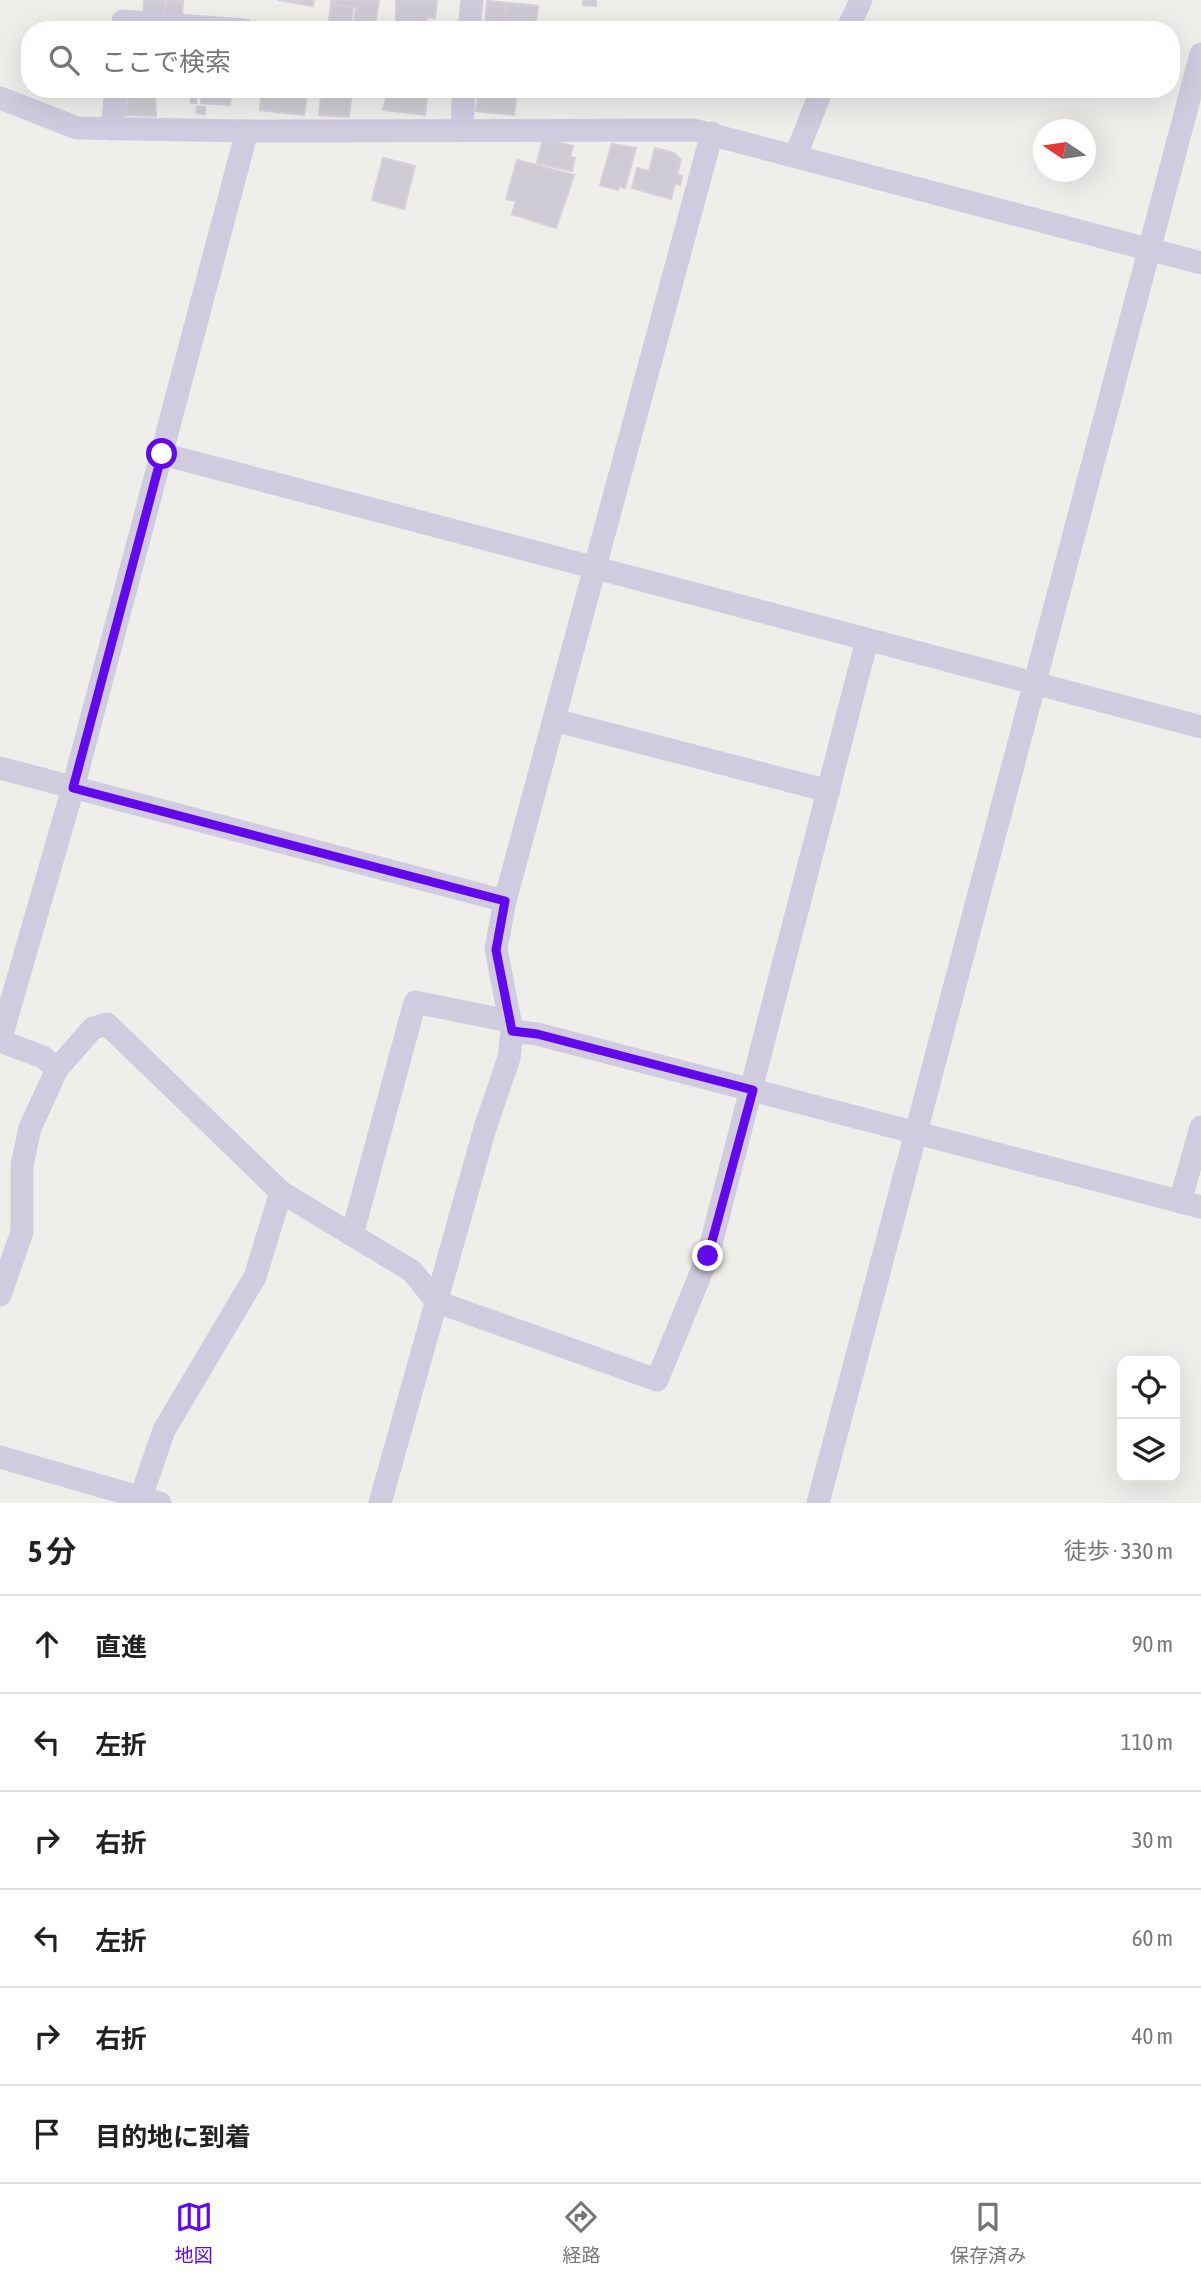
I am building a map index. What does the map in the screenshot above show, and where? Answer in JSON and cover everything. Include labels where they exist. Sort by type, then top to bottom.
[{"type":"street","points":[[470,21],[472,0]]},
{"type":"street","points":[[851,21],[861,0]]},
{"type":"street","points":[[818,1503],[1201,54]]},
{"type":"street","points":[[0,98],[77,128],[247,131],[598,128],[712,133],[1201,263]]},
{"type":"street","points":[[112,129],[115,98]]},
{"type":"street","points":[[462,129],[464,98]]},
{"type":"street","points":[[796,155],[818,98]]},
{"type":"street","points":[[57,1069],[43,1057],[0,1041],[73,788],[247,131]]},
{"type":"street","points":[[380,1503],[485,1128],[509,1058],[510,1026],[496,950],[505,901],[712,133]]},
{"type":"street","points":[[162,454],[1201,727]]},
{"type":"street","points":[[0,1295],[22,1232],[22,1165],[30,1128],[57,1069],[93,1028],[107,1024],[281,1192],[412,1271],[437,1302],[657,1380],[708,1256],[867,640]]},
{"type":"street","points":[[554,720],[829,791]]},
{"type":"street","points":[[0,768],[505,901]]},
{"type":"street","points":[[352,1235],[415,1002],[1190,1205],[1201,1127]]},
{"type":"street","points":[[0,1457],[141,1500],[164,1430],[255,1277],[281,1192]]},
{"type":"building","points":[[144,0],[165,0],[164,15],[143,13]]},
{"type":"building","points":[[167,0],[183,1],[182,16],[165,15]]},
{"type":"building","points":[[278,0],[314,0],[313,6]]},
{"type":"building","points":[[331,0],[379,0],[376,21],[354,21],[356,7],[331,4]]},
{"type":"building","points":[[396,0],[437,0],[435,18],[427,17],[426,21],[396,21]]},
{"type":"building","points":[[583,0],[596,0],[596,6],[583,5]]},
{"type":"building","points":[[487,1],[507,3],[506,21],[485,21]]},
{"type":"building","points":[[507,3],[538,6],[536,21],[506,21]]},
{"type":"building","points":[[331,4],[353,7],[351,21],[329,20]]},
{"type":"building","points":[[128,98],[155,98],[156,116],[126,115]]},
{"type":"building","points":[[201,98],[230,98],[230,105],[201,103]]},
{"type":"building","points":[[261,98],[306,98],[304,115],[260,110]]},
{"type":"building","points":[[321,98],[351,98],[349,117],[319,115]]},
{"type":"building","points":[[386,98],[427,98],[425,115],[383,110]]},
{"type":"building","points":[[478,98],[516,98],[514,115],[476,111]]},
{"type":"building","points":[[197,107],[205,107],[205,114],[197,113]]},
{"type":"building","points":[[543,139],[573,146],[570,157],[575,158],[572,171],[537,163]]},
{"type":"building","points":[[612,144],[636,148],[625,188],[619,186],[618,190],[600,185]]},
{"type":"building","points":[[655,148],[674,153],[681,160],[677,175],[682,176],[680,185],[675,183],[671,199],[632,188],[637,168],[649,171]]},
{"type":"building","points":[[383,158],[415,166],[404,209],[372,200]]},
{"type":"building","points":[[517,160],[574,175],[556,228],[512,214],[516,201],[506,199]]},
{"type":"route","points":[[162,454],[73,788],[505,901],[496,950],[512,1031],[537,1034],[753,1090],[708,1256]]}]
